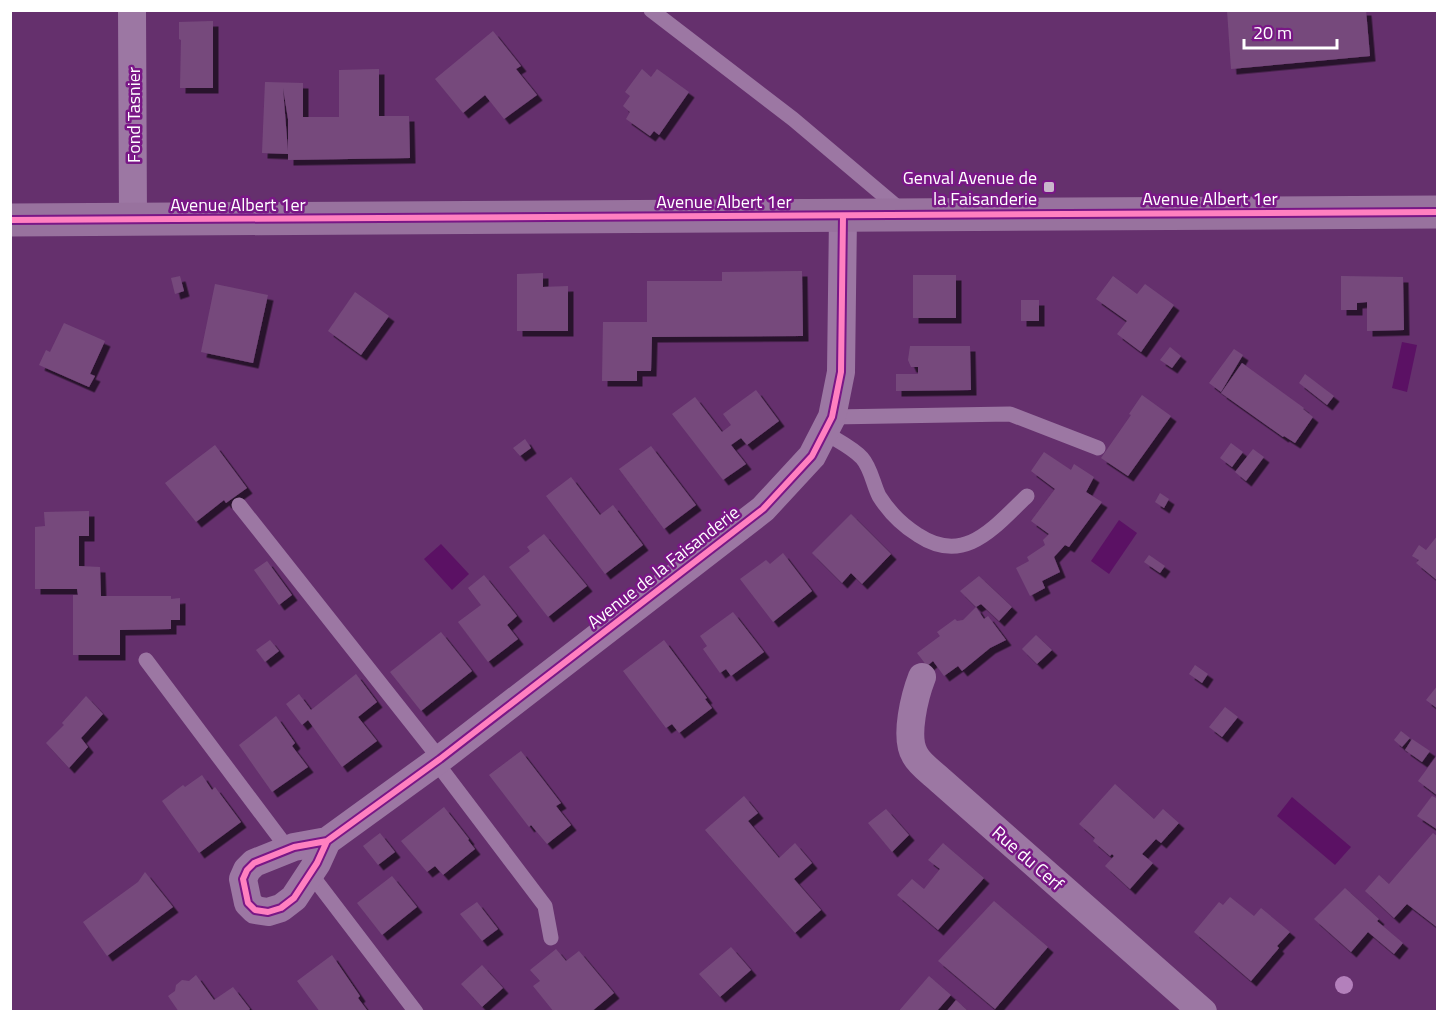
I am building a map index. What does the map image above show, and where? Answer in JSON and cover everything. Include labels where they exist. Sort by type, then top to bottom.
[{"type":"main road","name":"Avenue Albert 1er","points":[[10,220],[1437,212]]},
{"type":"street","name":"Fond Tasnier","points":[[132,10],[133,220]]},
{"type":"street","name":"Avenue de la Faisanderie","points":[[327,841],[294,897],[281,908],[268,912],[255,910],[248,903],[243,879],[247,870],[254,863],[288,849],[327,841],[438,760],[763,508],[812,456],[828,424],[841,372],[843,216]]},
{"type":"street","name":"Rue du Cerf","points":[[922,677],[912,710],[914,754],[942,782],[1203,1011]]},
{"type":"lane","points":[[651,10],[793,119],[906,215]]},
{"type":"lane","points":[[828,424],[1010,414],[1098,448]]},
{"type":"lane","points":[[828,424],[863,458],[879,495],[904,526],[940,547],[952,548],[980,538],[1027,496]]},
{"type":"lane","points":[[239,505],[438,760],[545,906],[551,938]]},
{"type":"lane","points":[[146,660],[288,849]]},
{"type":"lane","points":[[310,873],[416,1011]]},
{"type":"shaded area","points":[[1402,342],[1417,345],[1407,392],[1392,388]]},
{"type":"shaded area","points":[[1119,520],[1137,533],[1109,574],[1091,561]]},
{"type":"shaded area","points":[[441,544],[469,574],[452,590],[424,559]]},
{"type":"shaded area","points":[[1292,797],[1351,847],[1335,865],[1277,816]]},
{"type":"building","points":[[1227,10],[1366,10],[1370,56],[1231,69]]},
{"type":"building","points":[[213,21],[213,88],[180,88],[179,22]]},
{"type":"building","points":[[493,31],[521,66],[516,69],[537,95],[504,119],[485,95],[463,113],[435,79]]},
{"type":"building","points":[[379,69],[379,116],[409,116],[410,158],[288,160],[288,154],[262,153],[265,82],[303,83],[303,117],[339,117],[339,70]],"holes":[[[283,88],[288,119],[288,151]]]},
{"type":"building","points":[[642,69],[651,77],[657,69],[689,92],[659,135],[654,131],[650,136],[626,119],[630,112],[623,106],[630,96],[625,92]]},
{"type":"building","points":[[802,271],[803,336],[652,337],[651,371],[637,371],[637,381],[602,381],[603,322],[647,322],[647,281],[722,281],[722,272]]},
{"type":"building","points":[[543,273],[543,287],[568,286],[568,331],[517,331],[517,274]]},
{"type":"building","points":[[913,275],[956,275],[956,318],[913,318]]},
{"type":"building","points":[[180,276],[184,291],[175,294],[171,278]]},
{"type":"building","points":[[1113,276],[1137,294],[1145,284],[1174,305],[1141,352],[1117,334],[1127,321],[1096,299]]},
{"type":"building","points":[[1341,276],[1403,277],[1404,330],[1367,331],[1367,302],[1357,303],[1357,310],[1341,310]]},
{"type":"building","points":[[215,284],[268,295],[253,363],[201,352]]},
{"type":"building","points":[[355,292],[389,316],[361,355],[328,331]]},
{"type":"building","points":[[1021,300],[1039,300],[1039,321],[1021,321]]},
{"type":"building","points":[[64,323],[105,341],[90,374],[95,376],[89,387],[39,365],[46,350],[50,352]]},
{"type":"building","points":[[910,346],[970,346],[971,390],[896,391],[896,374],[918,374],[918,367],[911,367],[908,360]]},
{"type":"building","points":[[1170,347],[1181,356],[1172,368],[1160,360]]},
{"type":"building","points":[[1234,349],[1243,355],[1221,392],[1209,383]]},
{"type":"building","points":[[1242,363],[1313,417],[1295,443],[1221,393]]},
{"type":"building","points":[[1305,374],[1334,396],[1327,405],[1299,383]]},
{"type":"building","points":[[756,390],[779,421],[747,445],[741,438],[731,445],[746,464],[723,480],[672,414],[695,397],[722,432],[731,425],[723,414]]},
{"type":"building","points":[[1142,395],[1171,416],[1128,476],[1101,458]]},
{"type":"building","points":[[525,439],[531,448],[520,456],[513,448]]},
{"type":"building","points":[[1231,443],[1243,452],[1232,467],[1220,458]]},
{"type":"building","points":[[215,445],[247,488],[226,503],[224,500],[196,522],[165,483]]},
{"type":"building","points":[[651,446],[696,505],[664,529],[619,469]]},
{"type":"building","points":[[1253,449],[1264,457],[1246,481],[1235,472]]},
{"type":"building","points":[[1044,452],[1071,470],[1074,464],[1094,477],[1086,492],[1102,502],[1069,547],[1065,545],[1054,557],[1060,572],[1042,581],[1045,588],[1030,596],[1016,568],[1029,561],[1027,557],[1045,545],[1043,540],[1049,534],[1031,521],[1055,489],[1031,471]]},
{"type":"building","points":[[571,477],[600,515],[613,505],[643,545],[605,574],[546,496]]},
{"type":"building","points":[[1160,493],[1169,499],[1164,508],[1155,502]]},
{"type":"building","points":[[89,511],[89,536],[79,536],[79,566],[100,567],[101,596],[180,598],[180,620],[171,620],[171,629],[120,630],[120,655],[73,655],[73,595],[78,595],[77,589],[35,589],[35,527],[45,526],[44,512]]},
{"type":"building","points":[[851,514],[891,554],[862,584],[851,573],[842,583],[812,553]]},
{"type":"building","points":[[544,534],[587,586],[548,617],[509,567],[530,551],[527,547]]},
{"type":"building","points":[[1438,535],[1438,581],[1416,563],[1419,560],[1412,556],[1419,545],[1426,550]]},
{"type":"building","points":[[783,553],[812,591],[773,622],[740,579],[766,560],[770,564]]},
{"type":"building","points":[[1149,555],[1165,566],[1160,573],[1144,562]]},
{"type":"building","points":[[267,561],[292,595],[279,605],[254,570]]},
{"type":"building","points":[[484,575],[517,616],[507,625],[518,639],[488,662],[458,622],[481,605],[468,588]]},
{"type":"building","points":[[979,576],[1012,607],[999,621],[981,604],[976,607],[960,591]]},
{"type":"building","points":[[976,607],[984,619],[988,616],[1006,640],[990,648],[962,671],[958,666],[944,676],[933,661],[927,666],[917,653],[940,636],[937,632],[955,619],[963,620]]},
{"type":"building","points":[[733,612],[764,652],[731,676],[726,669],[720,673],[703,649],[707,646],[700,636]]},
{"type":"building","points":[[441,632],[472,671],[421,711],[390,672]]},
{"type":"building","points":[[1036,635],[1052,650],[1037,664],[1022,649]]},
{"type":"building","points":[[270,640],[279,651],[265,662],[256,650]]},
{"type":"building","points":[[664,640],[712,708],[679,733],[672,724],[666,728],[623,671]]},
{"type":"building","points":[[1195,665],[1208,674],[1202,683],[1189,674]]},
{"type":"building","points":[[356,674],[377,702],[358,717],[377,741],[342,767],[308,720],[302,725],[286,704],[299,694],[311,710]]},
{"type":"building","points":[[1438,685],[1438,709],[1426,700]]},
{"type":"building","points":[[86,696],[103,714],[81,738],[88,747],[69,768],[46,743],[64,725],[62,723]]},
{"type":"building","points":[[1225,707],[1238,717],[1222,737],[1209,727]]},
{"type":"building","points":[[276,716],[295,743],[292,746],[308,767],[272,792],[239,745]]},
{"type":"building","points":[[1401,731],[1410,738],[1402,747],[1394,740]]},
{"type":"building","points":[[1412,739],[1430,751],[1422,762],[1405,750]]},
{"type":"building","points":[[521,751],[561,803],[556,806],[571,825],[547,844],[531,825],[529,827],[489,775]]},
{"type":"building","points":[[1438,754],[1438,796],[1418,781]]},
{"type":"building","points":[[202,775],[212,790],[215,787],[241,822],[199,853],[162,801],[183,785],[185,787]]},
{"type":"building","points":[[1115,784],[1154,819],[1163,809],[1179,823],[1161,843],[1156,839],[1142,854],[1153,863],[1130,889],[1105,866],[1114,856],[1112,854],[1110,856],[1093,841],[1095,838],[1079,824]]},
{"type":"building","points":[[744,796],[758,813],[748,821],[779,858],[795,843],[812,863],[794,879],[821,910],[795,933],[705,830]]},
{"type":"building","points":[[1432,796],[1438,799],[1438,830],[1417,816]]},
{"type":"building","points":[[444,807],[475,849],[443,875],[435,866],[427,872],[401,841]]},
{"type":"building","points":[[886,809],[909,835],[892,852],[868,823]]},
{"type":"building","points":[[380,833],[395,852],[378,865],[363,846]]},
{"type":"building","points":[[1433,833],[1438,837],[1438,928],[1407,904],[1394,918],[1365,891],[1379,875],[1389,884]]},
{"type":"building","points":[[943,843],[984,878],[938,930],[897,895],[912,879],[924,889],[940,869],[928,860]]},
{"type":"building","points":[[145,872],[173,907],[107,956],[83,922],[138,882]]},
{"type":"building","points":[[392,876],[417,907],[382,935],[357,903]]},
{"type":"building","points":[[1345,888],[1379,919],[1377,921],[1403,943],[1394,954],[1368,932],[1351,952],[1314,919]]},
{"type":"building","points":[[1230,897],[1254,916],[1261,908],[1290,932],[1251,981],[1194,932],[1219,902],[1223,905]]},
{"type":"building","points":[[994,901],[1048,947],[995,1009],[938,961]]},
{"type":"building","points":[[477,902],[498,929],[482,941],[460,914]]},
{"type":"building","points":[[731,947],[751,970],[720,997],[699,974]]},
{"type":"building","points":[[556,949],[566,961],[579,951],[614,993],[591,1012],[554,1012],[533,986],[540,981],[530,970]]},
{"type":"building","points":[[332,955],[360,996],[358,998],[367,1010],[365,1012],[320,1012],[297,981]]},
{"type":"building","points":[[482,965],[503,988],[482,1007],[461,984]]},
{"type":"building","points":[[196,975],[214,1000],[233,987],[250,1009],[247,1012],[179,1012],[168,996],[175,991],[176,985],[182,980],[189,981]]},
{"type":"building","points":[[929,976],[951,995],[936,1012],[898,1012]]},
{"type":"building","points":[[956,1000],[969,1012],[946,1012]]},
{"type":"cycle path","points":[[10,220],[1438,212]]},
{"type":"cycle path","points":[[327,841],[317,863],[294,898],[281,908],[268,912],[255,910],[248,903],[243,879],[247,870],[254,863],[294,847],[327,841],[440,759],[763,509],[812,456],[832,417],[841,372],[843,216]]},
{"type":"place","name":"Genval Avenue de la Faisanderie","points":[[1049,187]]}]
